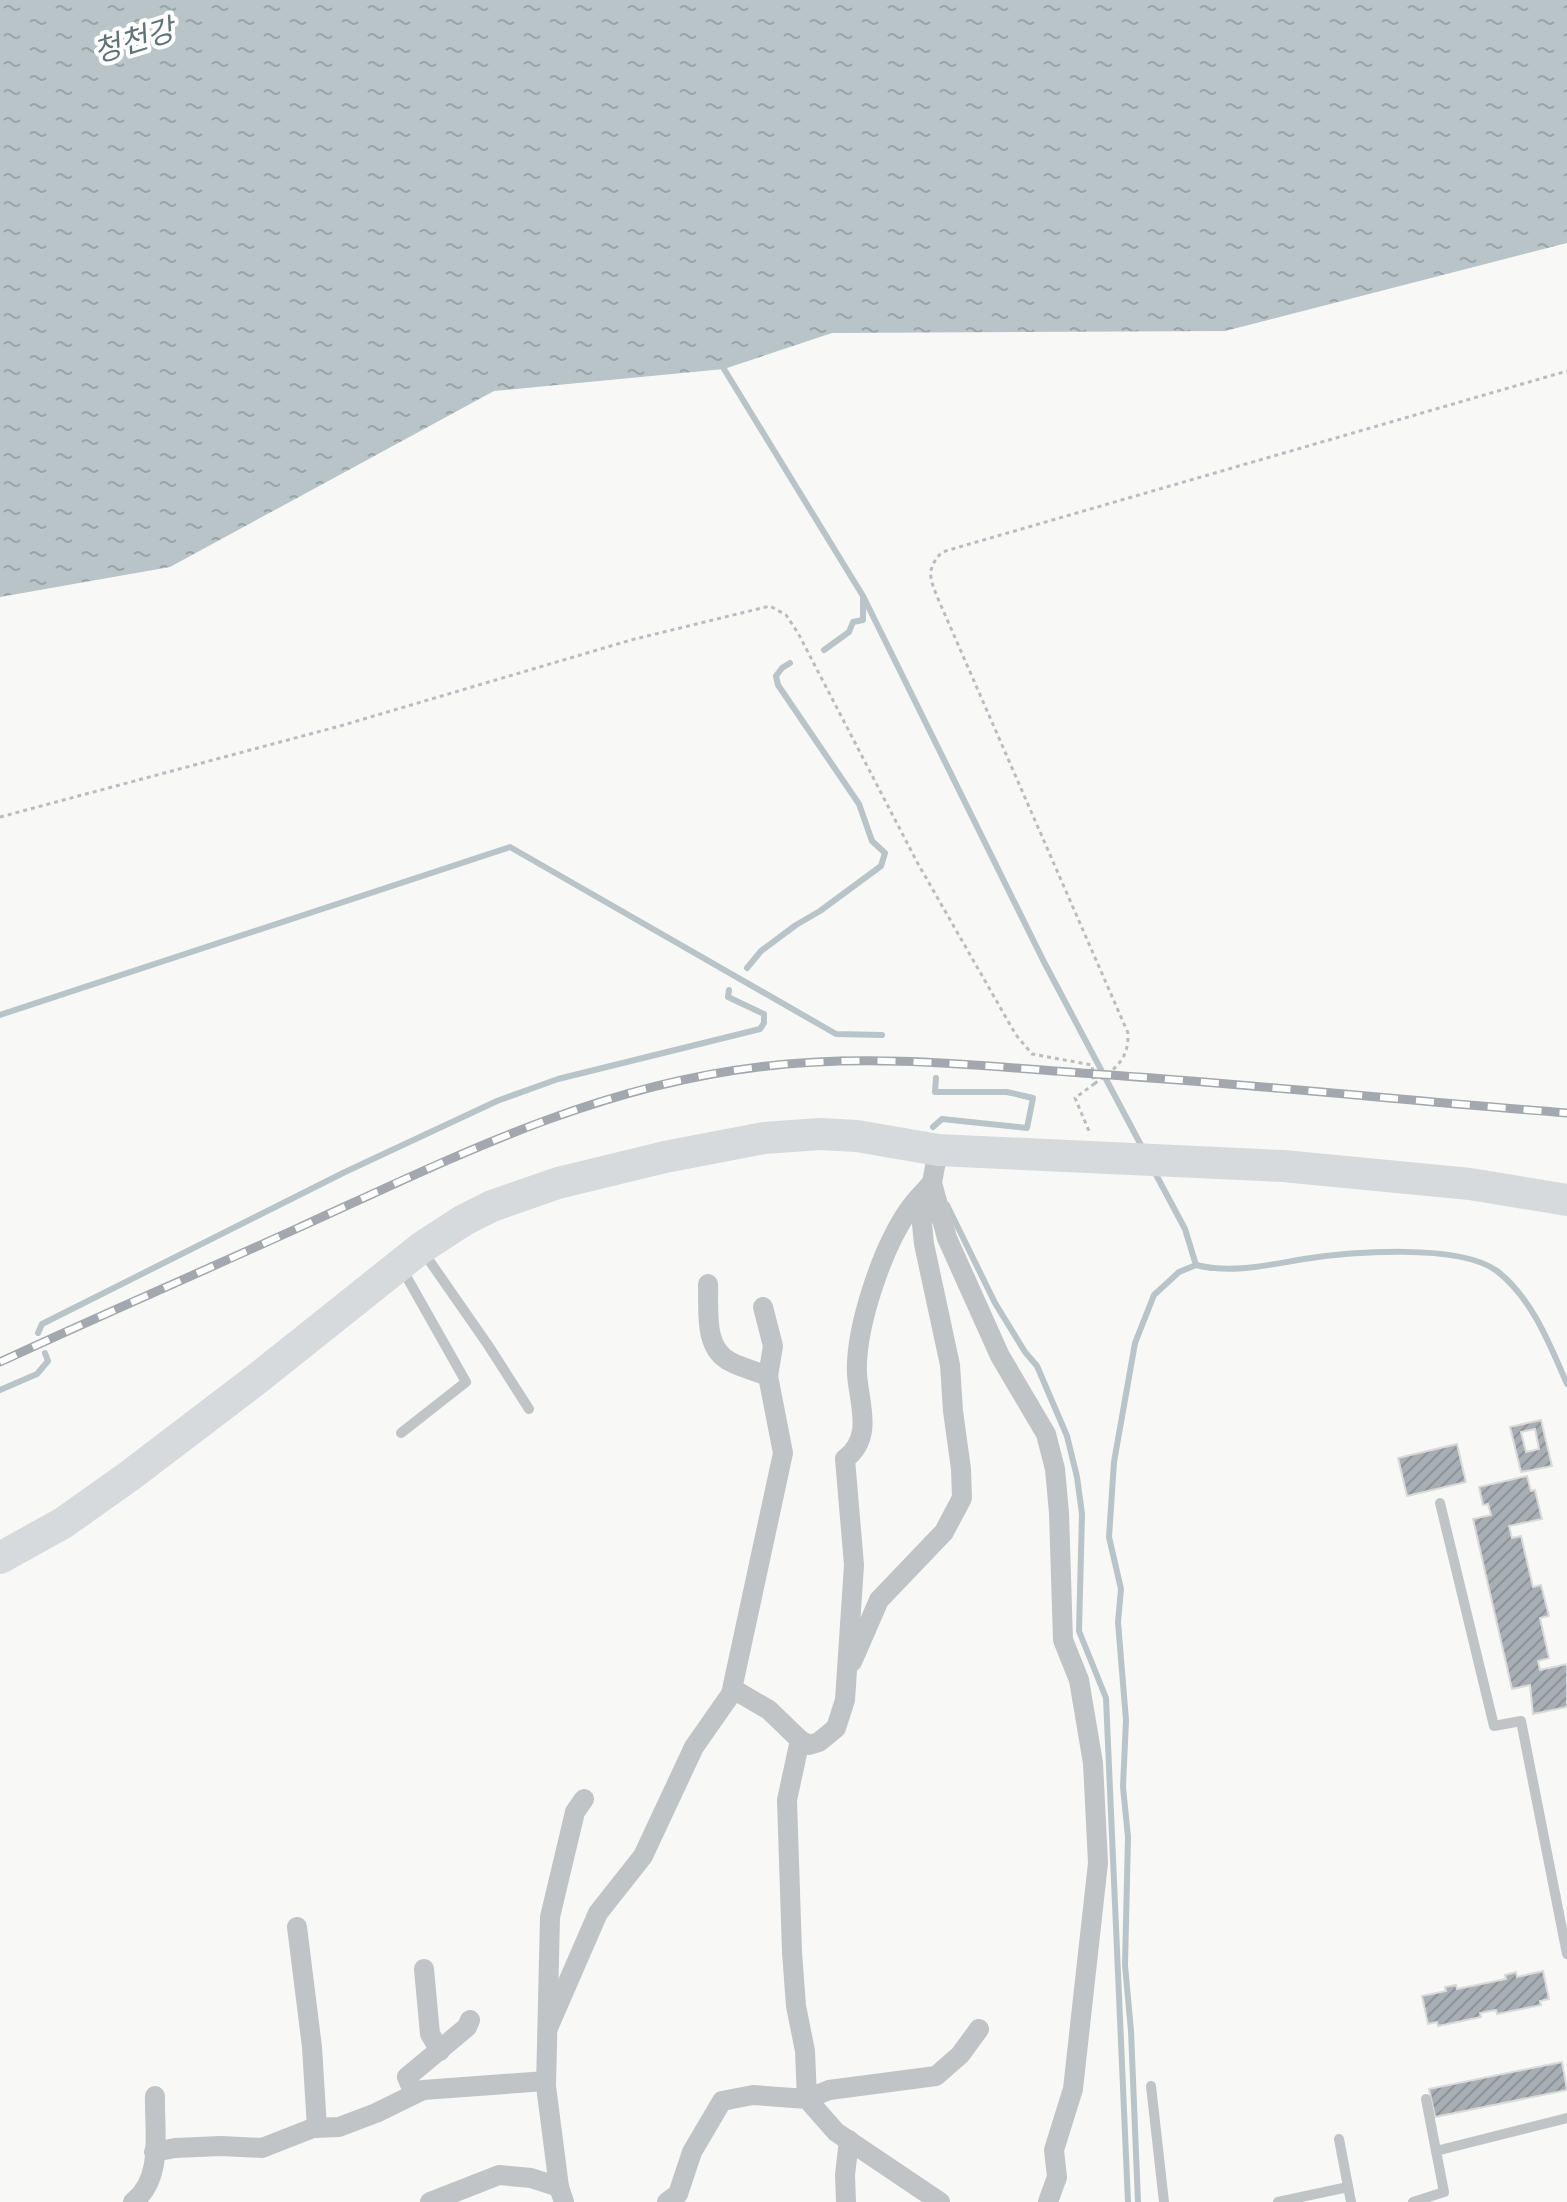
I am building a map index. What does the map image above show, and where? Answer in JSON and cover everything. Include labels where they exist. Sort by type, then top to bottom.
[{"type":"main road","points":[[0,1558],[63,1523],[128,1477],[410,1257],[464,1220],[525,1194],[612,1170],[733,1143],[820,1134],[857,1136],[938,1150],[1268,1165],[1350,1172],[1470,1184],[1567,1200]]},
{"type":"street","points":[[847,1671],[879,1600],[944,1532],[962,1498],[950,1365],[922,1224],[938,1150]]},
{"type":"street","points":[[733,1689],[769,1710],[809,1745],[819,1742],[836,1728],[845,1700],[854,1565],[845,1459],[861,1440],[863,1415],[857,1373],[859,1351],[877,1274],[908,1211],[932,1183]]},
{"type":"street","points":[[932,1183],[947,1238],[974,1301],[1000,1356],[1046,1434],[1055,1469],[1059,1513],[1063,1640],[1079,1680],[1093,1763],[1098,1863],[1073,2089],[1054,2150],[1057,2177],[1048,2202]]},
{"type":"street","points":[[708,1284],[709,1331],[717,1350],[729,1361],[768,1376]]},
{"type":"street","points":[[548,2028],[598,1913],[643,1856],[694,1747],[733,1689],[783,1453],[768,1376],[773,1346],[763,1307]]},
{"type":"street","points":[[800,1740],[787,1800],[792,1952],[796,2006],[805,2051],[807,2099],[836,2132],[940,2202]]},
{"type":"street","points":[[562,2194],[546,2081],[550,1917],[575,1812],[584,1799]]},
{"type":"street","points":[[297,1927],[312,2047],[317,2128]]},
{"type":"street","points":[[424,1969],[430,2034],[440,2051]]},
{"type":"street","points":[[414,2094],[407,2077],[467,2027],[470,2020]]},
{"type":"street","points":[[667,2202],[678,2194],[692,2152],[722,2101],[753,2095],[807,2099],[829,2090],[936,2076],[960,2055],[979,2029]]},
{"type":"street","points":[[154,2152],[221,2146],[262,2148],[317,2128],[339,2127],[423,2090],[546,2081]]},
{"type":"street","points":[[133,2202],[145,2193],[154,2174],[155,2096]]},
{"type":"street","points":[[846,2202],[849,2140]]},
{"type":"street","points":[[430,2202],[499,2175],[531,2178],[562,2194]]},
{"type":"lane","points":[[410,1257],[488,1345],[529,1409]]},
{"type":"lane","points":[[401,1433],[466,1382],[410,1257]]},
{"type":"lane","points":[[1440,1503],[1494,1726],[1521,1721],[1567,1954]]},
{"type":"lane","points":[[1151,2086],[1164,2202]]},
{"type":"lane","points":[[1413,2202],[1444,2192],[1426,2099]]},
{"type":"lane","points":[[1436,2151],[1567,2118]]},
{"type":"lane","points":[[1339,2139],[1351,2202]]},
{"type":"lane","points":[[1278,2202],[1348,2187]]},
{"type":"path","points":[[1114,1159],[1075,1098],[1122,1062],[1128,1046],[1128,1033],[939,601],[931,564],[942,552],[1039,522],[1567,371]]},
{"type":"path","points":[[0,817],[340,726],[631,640],[770,606],[786,615],[798,633],[917,862],[1016,1035],[1032,1054],[1092,1065],[1094,1084]]},
{"type":"water","name":"청천강","points":[[0,0],[1567,0],[1567,243],[1225,331],[832,333],[724,369],[494,391],[170,567],[0,597]]},
{"type":"building","points":[[1541,1420],[1552,1466],[1521,1472],[1510,1427]],"holes":[[[1535,1429],[1539,1449],[1526,1452],[1521,1432]]]},
{"type":"building","points":[[1457,1444],[1466,1482],[1407,1496],[1398,1458]]},
{"type":"building","points":[[1527,1476],[1531,1491],[1535,1490],[1542,1519],[1509,1526],[1512,1538],[1521,1536],[1533,1587],[1541,1585],[1549,1616],[1540,1618],[1549,1658],[1538,1661],[1540,1670],[1567,1664],[1567,1707],[1533,1714],[1530,1685],[1512,1689],[1473,1519],[1491,1515],[1488,1504],[1483,1505],[1479,1487]]},
{"type":"building","points":[[1543,1971],[1549,1999],[1540,2001],[1541,2005],[1497,2014],[1496,2010],[1480,2013],[1481,2017],[1438,2026],[1437,2022],[1428,2024],[1422,1996],[1446,1991],[1445,1987],[1456,1985],[1457,1989],[1506,1979],[1505,1975],[1516,1972],[1517,1977]]},
{"type":"building","points":[[1562,2062],[1567,2090],[1435,2117],[1429,2089]]},
{"type":"waterway","points":[[724,369],[863,596],[1044,962],[1143,1149]]},
{"type":"waterway","points":[[824,650],[849,632],[853,622],[863,620],[863,599]]},
{"type":"waterway","points":[[747,968],[761,951],[881,866],[885,853],[872,841],[859,804],[778,685],[776,676],[790,663]]},
{"type":"waterway","points":[[0,1015],[510,847],[836,1034],[882,1035]]},
{"type":"waterway","points":[[38,1333],[42,1324],[345,1172],[497,1101],[558,1079],[760,1029],[764,1014],[728,997],[729,990]]},
{"type":"waterway","points":[[933,1127],[942,1119],[1027,1128],[1033,1098],[1007,1092],[935,1092],[936,1078]]},
{"type":"waterway","points":[[1138,2202],[1125,1965],[1128,1837],[1123,1787],[1126,1720],[1118,1622],[1121,1589],[1109,1537],[1114,1462],[1135,1343],[1154,1295],[1179,1272],[1196,1265],[1185,1229],[1153,1169]]},
{"type":"waterway","points":[[947,1205],[995,1303],[1037,1366],[1067,1436],[1077,1477],[1082,1514],[1079,1631],[1106,1698],[1128,2202]]},
{"type":"waterway","points":[[1196,1265],[1236,1269],[1375,1252],[1431,1253],[1480,1262],[1509,1282],[1530,1308],[1567,1384]]},
{"type":"waterway","points":[[0,1390],[37,1374],[48,1361],[45,1353]]},
{"type":"railway","points":[[0,1362],[522,1129],[637,1091],[759,1067],[843,1061],[969,1065],[1567,1113]]}]
